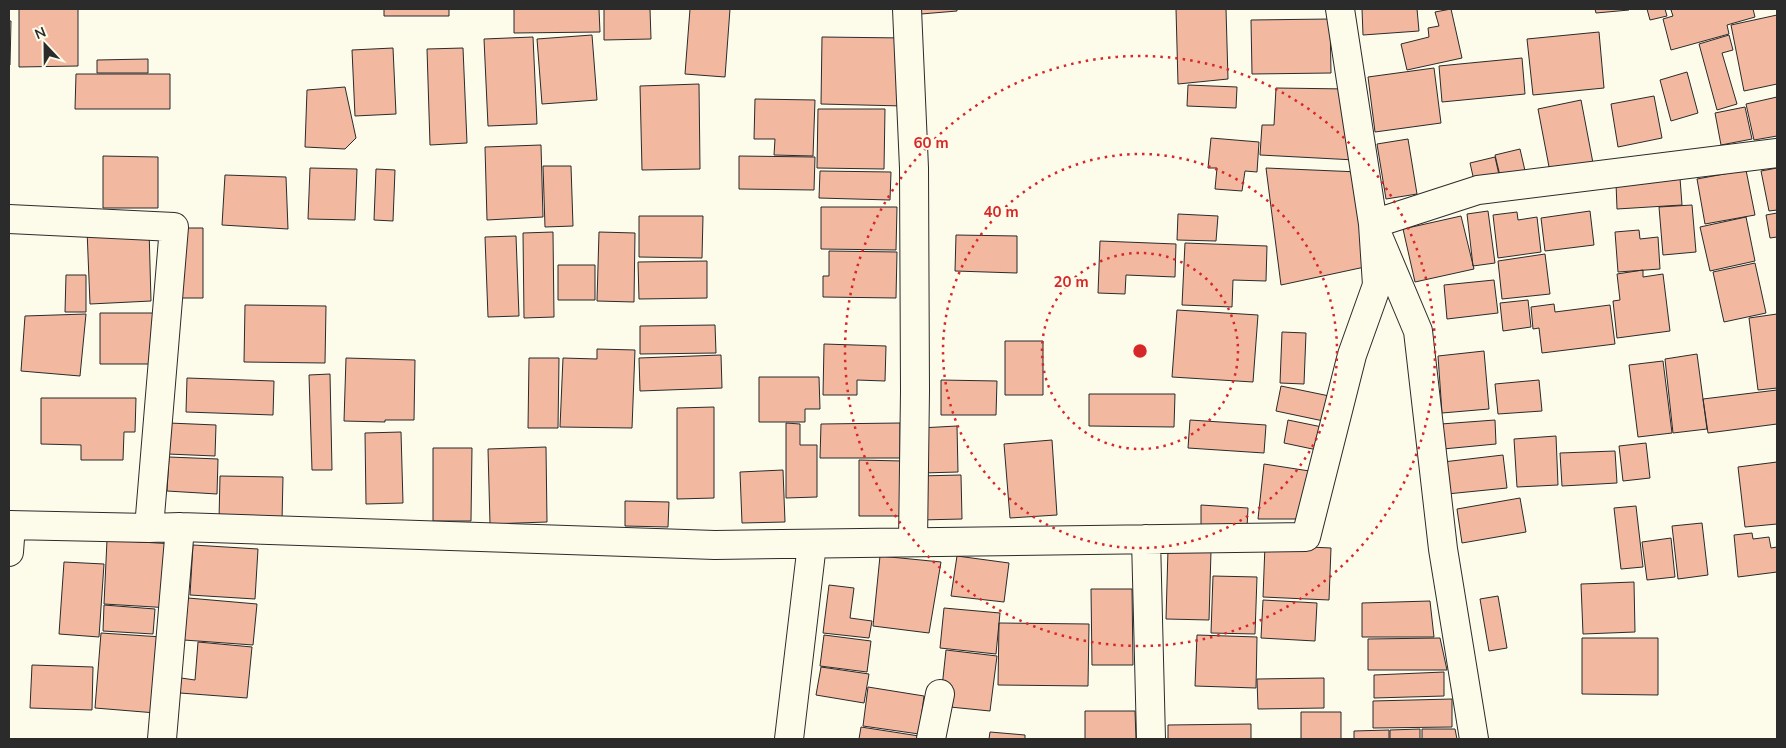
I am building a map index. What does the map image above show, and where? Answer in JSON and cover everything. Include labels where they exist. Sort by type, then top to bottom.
[{"type":"street","points":[[907,9],[914,178],[915,391],[913,542]]},
{"type":"street","points":[[9,552],[10,526],[180,527],[706,545],[1306,537],[1352,356],[1378,285],[1373,224],[1340,9]]},
{"type":"street","points":[[1373,224],[1478,190],[1777,153]]},
{"type":"street","points":[[9,219],[174,227],[149,528]]},
{"type":"street","points":[[1373,224],[1418,331],[1443,549],[1474,739]]},
{"type":"street","points":[[162,739],[180,527]]},
{"type":"street","points":[[1146,539],[1152,739]]},
{"type":"street","points":[[789,739],[812,544]]},
{"type":"street","points":[[931,739],[940,694]]},
{"type":"building","points":[[19,9],[78,9],[78,66],[19,67]]},
{"type":"building","points":[[384,9],[449,9],[449,16],[384,16]]},
{"type":"building","points":[[514,9],[599,9],[600,32],[514,33]]},
{"type":"building","points":[[604,9],[650,9],[651,39],[604,40]]},
{"type":"building","points":[[690,9],[730,9],[725,77],[685,74]]},
{"type":"building","points":[[920,9],[957,9],[957,11],[921,14]]},
{"type":"building","points":[[1176,9],[1226,9],[1228,79],[1178,84]]},
{"type":"building","points":[[1362,9],[1417,9],[1419,31],[1363,35]]},
{"type":"building","points":[[1451,9],[1462,58],[1407,70],[1401,44],[1429,37],[1428,28],[1439,26],[1435,12]]},
{"type":"building","points":[[1595,9],[1629,9],[1629,10],[1596,13]]},
{"type":"building","points":[[1647,9],[1665,9],[1667,16],[1650,20]]},
{"type":"building","points":[[1753,9],[1755,17],[1727,25],[1729,34],[1671,50],[1663,19],[1673,16],[1671,10]]},
{"type":"building","points":[[1777,15],[1777,84],[1744,91],[1731,25]]},
{"type":"building","points":[[1330,19],[1331,73],[1252,74],[1251,20]]},
{"type":"building","points":[[9,21],[11,21],[10,65],[9,65]]},
{"type":"building","points":[[1599,32],[1604,88],[1533,95],[1527,39]]},
{"type":"building","points":[[592,35],[597,100],[542,104],[537,39]]},
{"type":"building","points":[[1729,35],[1733,50],[1722,53],[1737,104],[1717,110],[1699,44]]},
{"type":"building","points":[[533,37],[537,124],[488,126],[484,39]]},
{"type":"building","points":[[822,37],[905,38],[904,106],[821,104]]},
{"type":"building","points":[[393,48],[396,114],[355,116],[352,50]]},
{"type":"building","points":[[463,48],[467,143],[430,145],[427,49]]},
{"type":"building","points":[[1522,58],[1525,94],[1442,102],[1439,66]]},
{"type":"building","points":[[148,59],[148,73],[97,73],[97,60]]},
{"type":"building","points":[[1434,68],[1441,123],[1375,132],[1368,77]]},
{"type":"building","points":[[1687,72],[1698,113],[1671,121],[1660,80]]},
{"type":"building","points":[[76,74],[170,74],[170,109],[75,109]]},
{"type":"building","points":[[699,84],[700,169],[642,170],[640,86]]},
{"type":"building","points":[[1188,85],[1237,87],[1236,108],[1187,106]]},
{"type":"building","points":[[345,87],[356,138],[345,149],[305,147],[307,90]]},
{"type":"building","points":[[1276,88],[1348,89],[1355,160],[1260,155],[1262,125],[1274,125]]},
{"type":"building","points":[[1654,96],[1662,138],[1618,147],[1611,104]]},
{"type":"building","points":[[1777,97],[1777,136],[1754,140],[1746,104]]},
{"type":"building","points":[[755,99],[815,100],[813,156],[774,155],[775,139],[754,139]]},
{"type":"building","points":[[1581,100],[1593,163],[1550,172],[1538,109]]},
{"type":"building","points":[[1745,107],[1752,139],[1721,145],[1715,113]]},
{"type":"building","points":[[818,109],[885,109],[884,169],[817,168]]},
{"type":"building","points":[[1211,138],[1259,142],[1257,172],[1245,171],[1242,191],[1215,189],[1217,168],[1208,168]]},
{"type":"building","points":[[1408,139],[1417,194],[1386,199],[1377,144]]},
{"type":"building","points":[[541,145],[543,217],[487,220],[485,147]]},
{"type":"building","points":[[1520,149],[1526,175],[1501,180],[1495,155]]},
{"type":"building","points":[[103,156],[158,157],[158,208],[103,208]]},
{"type":"building","points":[[739,156],[815,157],[814,190],[739,189]]},
{"type":"building","points":[[1495,157],[1500,179],[1475,185],[1470,163]]},
{"type":"building","points":[[543,166],[571,166],[573,226],[545,227]]},
{"type":"building","points":[[310,168],[357,169],[355,220],[308,219]]},
{"type":"building","points":[[1266,168],[1359,172],[1374,265],[1281,285]]},
{"type":"building","points":[[1777,168],[1777,210],[1769,211],[1761,171]]},
{"type":"building","points":[[376,169],[395,170],[393,221],[374,220]]},
{"type":"building","points":[[1746,170],[1755,215],[1705,224],[1697,179]]},
{"type":"building","points":[[820,171],[891,172],[890,200],[819,198]]},
{"type":"building","points":[[225,175],[286,177],[288,229],[222,225]]},
{"type":"building","points":[[1680,178],[1682,205],[1617,209],[1616,183]]},
{"type":"building","points":[[1692,205],[1696,252],[1663,255],[1659,207]]},
{"type":"building","points":[[821,207],[897,207],[896,250],[821,249]]},
{"type":"building","points":[[1488,211],[1495,263],[1473,266],[1467,214]]},
{"type":"building","points":[[1590,211],[1594,245],[1545,251],[1541,218]]},
{"type":"building","points":[[1517,212],[1518,220],[1537,217],[1541,252],[1498,258],[1493,215]]},
{"type":"building","points":[[1777,213],[1777,237],[1770,238],[1766,215]]},
{"type":"building","points":[[1178,214],[1218,216],[1216,241],[1177,240]]},
{"type":"building","points":[[639,216],[703,216],[702,258],[639,257]]},
{"type":"building","points":[[1461,216],[1474,269],[1415,282],[1403,229]]},
{"type":"building","points":[[1746,217],[1755,261],[1710,271],[1700,227]]},
{"type":"building","points":[[149,228],[151,301],[90,304],[87,230]]},
{"type":"building","points":[[176,228],[203,228],[203,298],[176,298]]},
{"type":"building","points":[[1639,230],[1640,239],[1658,237],[1660,269],[1618,272],[1615,232]]},
{"type":"building","points":[[553,232],[554,317],[524,318],[523,233]]},
{"type":"building","points":[[599,232],[635,233],[634,302],[597,301]]},
{"type":"building","points":[[956,235],[1017,236],[1017,273],[955,271]]},
{"type":"building","points":[[516,236],[519,316],[488,317],[485,237]]},
{"type":"building","points":[[1100,241],[1176,244],[1175,277],[1126,275],[1125,294],[1098,293]]},
{"type":"building","points":[[1185,243],[1267,246],[1266,281],[1233,280],[1232,307],[1182,305]]},
{"type":"building","points":[[829,251],[897,252],[896,298],[823,297],[823,276],[829,276]]},
{"type":"building","points":[[1545,254],[1550,294],[1502,299],[1498,261]]},
{"type":"building","points":[[707,261],[707,298],[639,299],[638,262]]},
{"type":"building","points":[[1755,263],[1766,313],[1724,322],[1713,272]]},
{"type":"building","points":[[558,265],[595,265],[595,300],[558,300]]},
{"type":"building","points":[[1643,270],[1643,277],[1663,274],[1670,331],[1617,338],[1613,301],[1620,300],[1617,274]]},
{"type":"building","points":[[66,275],[86,275],[86,312],[65,312]]},
{"type":"building","points":[[1494,280],[1498,313],[1447,319],[1444,285]]},
{"type":"building","points":[[1528,300],[1531,327],[1503,331],[1500,303]]},
{"type":"building","points":[[1554,304],[1555,312],[1610,305],[1615,344],[1542,353],[1539,328],[1533,329],[1531,307]]},
{"type":"building","points":[[245,305],[326,306],[325,363],[244,362]]},
{"type":"building","points":[[1177,310],[1258,315],[1253,382],[1172,377]]},
{"type":"building","points":[[100,313],[156,313],[156,364],[100,364]]},
{"type":"building","points":[[86,314],[80,376],[21,371],[25,316]]},
{"type":"building","points":[[1777,314],[1777,388],[1758,390],[1749,318]]},
{"type":"building","points":[[715,325],[716,353],[640,354],[640,326]]},
{"type":"building","points":[[1282,332],[1306,333],[1304,384],[1280,383]]},
{"type":"building","points":[[1005,341],[1043,341],[1043,395],[1005,395]]},
{"type":"building","points":[[824,344],[886,346],[885,381],[857,380],[857,395],[823,395]]},
{"type":"building","points":[[597,349],[635,350],[632,428],[560,427],[563,358],[597,359]]},
{"type":"building","points":[[1484,351],[1489,409],[1442,413],[1438,356]]},
{"type":"building","points":[[1697,354],[1707,429],[1673,433],[1665,359]]},
{"type":"building","points":[[721,355],[722,388],[640,391],[639,358]]},
{"type":"building","points":[[346,358],[415,360],[414,420],[385,420],[385,422],[344,421]]},
{"type":"building","points":[[529,358],[559,358],[558,428],[528,428]]},
{"type":"building","points":[[1663,361],[1672,433],[1638,437],[1629,365]]},
{"type":"building","points":[[330,374],[332,470],[312,470],[309,375]]},
{"type":"building","points":[[759,377],[819,377],[820,409],[805,409],[805,422],[759,422]]},
{"type":"building","points":[[187,378],[274,381],[273,415],[186,412]]},
{"type":"building","points":[[941,380],[997,381],[996,415],[941,415]]},
{"type":"building","points":[[1539,380],[1542,411],[1498,414],[1495,384]]},
{"type":"building","points":[[1281,386],[1339,398],[1333,423],[1276,411]]},
{"type":"building","points":[[1777,390],[1777,424],[1708,433],[1703,399]]},
{"type":"building","points":[[1089,394],[1175,394],[1174,427],[1089,426]]},
{"type":"building","points":[[41,398],[136,398],[135,432],[124,432],[123,460],[81,460],[81,445],[41,444]]},
{"type":"building","points":[[714,407],[714,498],[677,499],[677,408]]},
{"type":"building","points":[[1190,420],[1266,425],[1264,453],[1188,448]]},
{"type":"building","points":[[1288,420],[1327,428],[1322,451],[1284,443]]},
{"type":"building","points":[[1495,420],[1496,444],[1443,449],[1441,424]]},
{"type":"building","points":[[169,423],[216,425],[215,456],[168,454]]},
{"type":"building","points":[[786,423],[800,424],[800,445],[817,445],[817,497],[786,498]]},
{"type":"building","points":[[900,423],[900,458],[820,458],[821,424]]},
{"type":"building","points":[[957,426],[958,472],[922,473],[920,428]]},
{"type":"building","points":[[401,432],[403,503],[366,504],[365,433]]},
{"type":"building","points":[[1556,436],[1558,485],[1517,487],[1514,439]]},
{"type":"building","points":[[1052,440],[1057,515],[1010,518],[1004,444]]},
{"type":"building","points":[[1646,443],[1650,478],[1623,481],[1619,446]]},
{"type":"building","points":[[546,447],[547,522],[490,524],[488,449]]},
{"type":"building","points":[[433,448],[472,448],[471,521],[433,521]]},
{"type":"building","points":[[1615,451],[1617,483],[1562,486],[1560,453]]},
{"type":"building","points":[[1503,455],[1507,488],[1447,494],[1443,462]]},
{"type":"building","points":[[169,457],[218,459],[217,494],[167,491]]},
{"type":"building","points":[[859,460],[902,461],[901,516],[859,516]]},
{"type":"building","points":[[1777,462],[1777,524],[1745,527],[1738,467]]},
{"type":"building","points":[[1264,464],[1316,472],[1307,519],[1258,519]]},
{"type":"building","points":[[783,470],[785,522],[742,523],[740,472]]},
{"type":"building","points":[[961,475],[962,519],[920,520],[919,476]]},
{"type":"building","points":[[220,476],[283,477],[282,521],[219,520]]},
{"type":"building","points":[[1520,498],[1526,532],[1462,543],[1457,509]]},
{"type":"building","points":[[625,501],[669,502],[668,527],[625,526]]},
{"type":"building","points":[[1201,505],[1248,508],[1247,528],[1201,527]]},
{"type":"building","points":[[1636,506],[1643,567],[1621,569],[1614,508]]},
{"type":"building","points":[[1702,523],[1708,575],[1678,579],[1672,526]]},
{"type":"building","points":[[1752,533],[1753,539],[1769,537],[1771,548],[1777,547],[1777,572],[1738,577],[1734,535]]},
{"type":"building","points":[[1671,538],[1675,577],[1647,580],[1642,542]]},
{"type":"building","points":[[107,540],[174,544],[171,608],[104,604]]},
{"type":"building","points":[[193,545],[258,549],[255,599],[190,595]]},
{"type":"building","points":[[1265,545],[1331,548],[1329,600],[1263,597]]},
{"type":"building","points":[[1168,549],[1211,551],[1209,620],[1166,619]]},
{"type":"building","points":[[880,556],[941,562],[929,633],[873,626]]},
{"type":"building","points":[[957,556],[1009,563],[1004,602],[951,596]]},
{"type":"building","points":[[64,562],[104,564],[99,637],[59,634]]},
{"type":"building","points":[[1213,576],[1257,577],[1255,634],[1211,633]]},
{"type":"building","points":[[1634,582],[1635,632],[1583,634],[1581,584]]},
{"type":"building","points":[[829,585],[854,588],[850,618],[872,621],[869,638],[823,633]]},
{"type":"building","points":[[1091,589],[1132,589],[1133,665],[1092,665]]},
{"type":"building","points":[[1498,596],[1507,648],[1489,651],[1480,599]]},
{"type":"building","points":[[188,598],[257,604],[253,645],[184,640]]},
{"type":"building","points":[[1263,600],[1317,603],[1315,641],[1261,638]]},
{"type":"building","points":[[1430,601],[1434,637],[1362,637],[1362,603]]},
{"type":"building","points":[[104,605],[155,609],[153,634],[103,631]]},
{"type":"building","points":[[944,608],[1000,613],[996,654],[940,648]]},
{"type":"building","points":[[999,623],[1089,624],[1088,686],[998,685]]},
{"type":"building","points":[[101,633],[162,637],[156,713],[95,708]]},
{"type":"building","points":[[824,635],[871,641],[867,672],[820,666]]},
{"type":"building","points":[[1197,635],[1257,637],[1256,688],[1195,686]]},
{"type":"building","points":[[1440,638],[1447,670],[1368,670],[1368,639]]},
{"type":"building","points":[[1582,638],[1658,638],[1658,695],[1582,694]]},
{"type":"building","points":[[198,642],[252,647],[247,698],[180,693],[181,678],[195,680]]},
{"type":"building","points":[[946,650],[997,656],[990,711],[940,706]]},
{"type":"building","points":[[32,665],[93,667],[92,710],[30,708]]},
{"type":"building","points":[[821,667],[869,674],[864,703],[816,695]]},
{"type":"building","points":[[1444,672],[1444,696],[1374,698],[1374,675]]},
{"type":"building","points":[[1324,678],[1324,708],[1258,709],[1257,679]]},
{"type":"building","points":[[868,687],[924,696],[919,734],[863,726]]},
{"type":"building","points":[[1452,699],[1452,727],[1373,728],[1373,701]]},
{"type":"building","points":[[1085,711],[1135,711],[1136,739],[1085,739]]},
{"type":"building","points":[[1301,712],[1341,712],[1341,739],[1301,739]]},
{"type":"building","points":[[1251,724],[1251,739],[1168,739],[1168,725]]},
{"type":"building","points":[[861,727],[919,736],[919,739],[859,739]]},
{"type":"building","points":[[1420,729],[1420,739],[1390,739],[1390,730]]},
{"type":"building","points":[[1422,729],[1455,729],[1457,739],[1422,739]]},
{"type":"building","points":[[1389,730],[1389,739],[1354,739],[1354,731]]},
{"type":"building","points":[[990,732],[1025,735],[1025,739],[989,739]]}]
